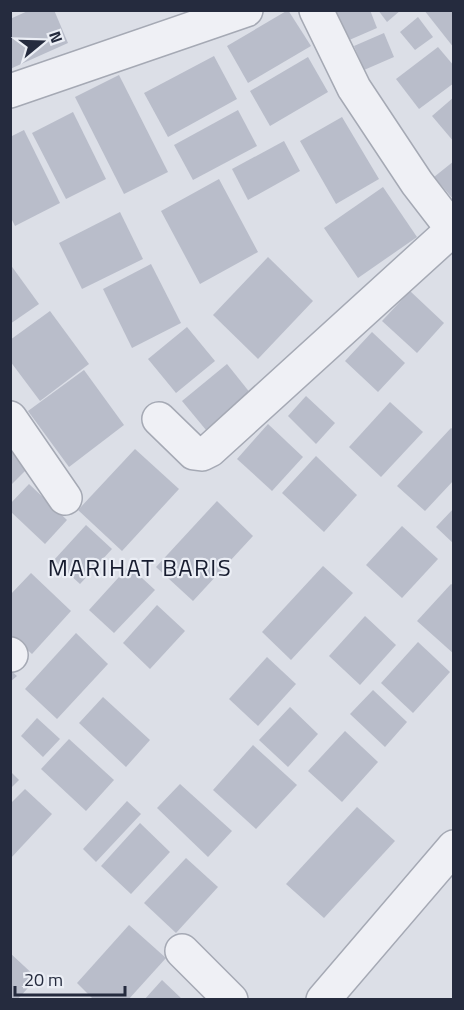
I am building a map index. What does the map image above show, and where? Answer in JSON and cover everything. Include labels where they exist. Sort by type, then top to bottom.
[{"type":"street","points":[[10,91],[246,10]]},
{"type":"street","points":[[159,419],[194,453],[202,454],[210,450],[453,230],[417,183],[354,88],[316,10]]},
{"type":"street","points":[[10,418],[65,498]]},
{"type":"street","points":[[323,999],[453,847]]},
{"type":"street","points":[[182,951],[231,999]]},
{"type":"building","points":[[30,10],[54,10],[68,43],[10,69],[10,19]]},
{"type":"building","points":[[288,10],[311,46],[248,83],[227,46]]},
{"type":"building","points":[[370,10],[377,28],[347,41],[335,12]]},
{"type":"building","points":[[378,10],[401,10],[387,22]]},
{"type":"building","points":[[424,10],[454,10],[454,48]]},
{"type":"building","points":[[418,17],[433,37],[415,50],[400,32]]},
{"type":"building","points":[[384,33],[394,57],[364,70],[354,46]]},
{"type":"building","points":[[438,47],[454,66],[454,83],[419,109],[396,79]]},
{"type":"building","points":[[214,56],[237,99],[168,137],[144,93]]},
{"type":"building","points":[[308,57],[328,92],[270,126],[250,91]]},
{"type":"building","points":[[119,75],[168,172],[124,194],[75,97]]},
{"type":"building","points":[[454,97],[454,142],[432,116]]},
{"type":"building","points":[[238,110],[257,146],[193,180],[174,145]]},
{"type":"building","points":[[73,112],[106,179],[66,199],[32,133]]},
{"type":"building","points":[[342,117],[379,179],[336,204],[300,141]]},
{"type":"building","points":[[24,130],[60,203],[15,226],[10,216],[10,137]]},
{"type":"building","points":[[284,141],[300,171],[248,200],[232,169]]},
{"type":"building","points":[[454,161],[454,200],[434,177]]},
{"type":"building","points":[[219,179],[258,252],[200,284],[161,211]]},
{"type":"building","points":[[383,187],[417,237],[358,278],[324,228]]},
{"type":"building","points":[[120,212],[143,259],[82,289],[59,243]]},
{"type":"building","points":[[268,257],[313,301],[258,359],[213,315]]},
{"type":"building","points":[[10,264],[39,304],[10,324]]},
{"type":"building","points":[[151,264],[181,323],[132,348],[103,289]]},
{"type":"building","points":[[410,291],[444,323],[417,353],[382,321]]},
{"type":"building","points":[[50,311],[89,364],[40,401],[10,361],[10,340]]},
{"type":"building","points":[[187,327],[215,361],[176,393],[148,359]]},
{"type":"building","points":[[372,332],[405,363],[378,392],[345,361]]},
{"type":"building","points":[[227,364],[255,399],[211,436],[182,401]]},
{"type":"building","points":[[84,370],[124,425],[69,467],[28,411]]},
{"type":"building","points":[[306,396],[335,423],[316,444],[288,416]]},
{"type":"building","points":[[390,402],[423,432],[381,477],[349,447]]},
{"type":"building","points":[[268,424],[303,457],[272,491],[237,459]]},
{"type":"building","points":[[451,428],[454,430],[454,480],[425,511],[397,486]]},
{"type":"building","points":[[10,446],[31,465],[10,486]]},
{"type":"building","points":[[135,449],[179,489],[122,551],[78,510]]},
{"type":"building","points":[[316,456],[357,495],[324,532],[282,493]]},
{"type":"building","points":[[29,484],[67,520],[45,544],[10,511],[10,504]]},
{"type":"building","points":[[217,501],[253,536],[193,601],[156,567]]},
{"type":"building","points":[[454,508],[454,544],[436,527]]},
{"type":"building","points":[[86,525],[112,549],[80,584],[54,560]]},
{"type":"building","points":[[402,526],[438,559],[402,598],[366,565]]},
{"type":"building","points":[[129,566],[155,590],[114,633],[89,610]]},
{"type":"building","points":[[323,566],[353,593],[291,660],[262,632]]},
{"type":"building","points":[[31,573],[71,611],[32,654],[10,634],[10,595]]},
{"type":"building","points":[[451,584],[454,586],[454,654],[417,621]]},
{"type":"building","points":[[157,605],[185,631],[150,669],[123,643]]},
{"type":"building","points":[[365,616],[396,645],[360,685],[329,656]]},
{"type":"building","points":[[76,633],[108,664],[57,719],[25,689]]},
{"type":"building","points":[[418,642],[450,672],[413,713],[381,683]]},
{"type":"building","points":[[267,657],[296,684],[258,726],[229,699]]},
{"type":"building","points":[[10,670],[17,676],[10,682]]},
{"type":"building","points":[[373,690],[407,722],[385,747],[350,714]]},
{"type":"building","points":[[103,697],[150,740],[126,767],[79,723]]},
{"type":"building","points":[[290,707],[318,734],[288,767],[259,740]]},
{"type":"building","points":[[37,718],[60,739],[43,757],[21,736]]},
{"type":"building","points":[[345,731],[378,762],[342,802],[308,771]]},
{"type":"building","points":[[69,739],[114,780],[86,811],[41,769]]},
{"type":"building","points":[[253,745],[297,785],[256,829],[213,790]]},
{"type":"building","points":[[10,771],[19,780],[10,789]]},
{"type":"building","points":[[180,784],[232,831],[208,857],[157,808]]},
{"type":"building","points":[[25,789],[52,814],[10,859],[10,804]]},
{"type":"building","points":[[127,801],[141,814],[96,862],[83,849]]},
{"type":"building","points":[[357,807],[395,841],[324,918],[286,884]]},
{"type":"building","points":[[140,823],[170,852],[131,894],[101,866]]},
{"type":"building","points":[[186,858],[218,887],[176,933],[144,903]]},
{"type":"building","points":[[129,925],[166,958],[128,1000],[94,1000],[77,983]]},
{"type":"building","points":[[10,953],[37,978],[17,1000],[10,1000]]},
{"type":"building","points":[[162,980],[183,1000],[144,1000]]},
{"type":"district","name":"MARIHAT BARIS","points":[[140,568]]}]
